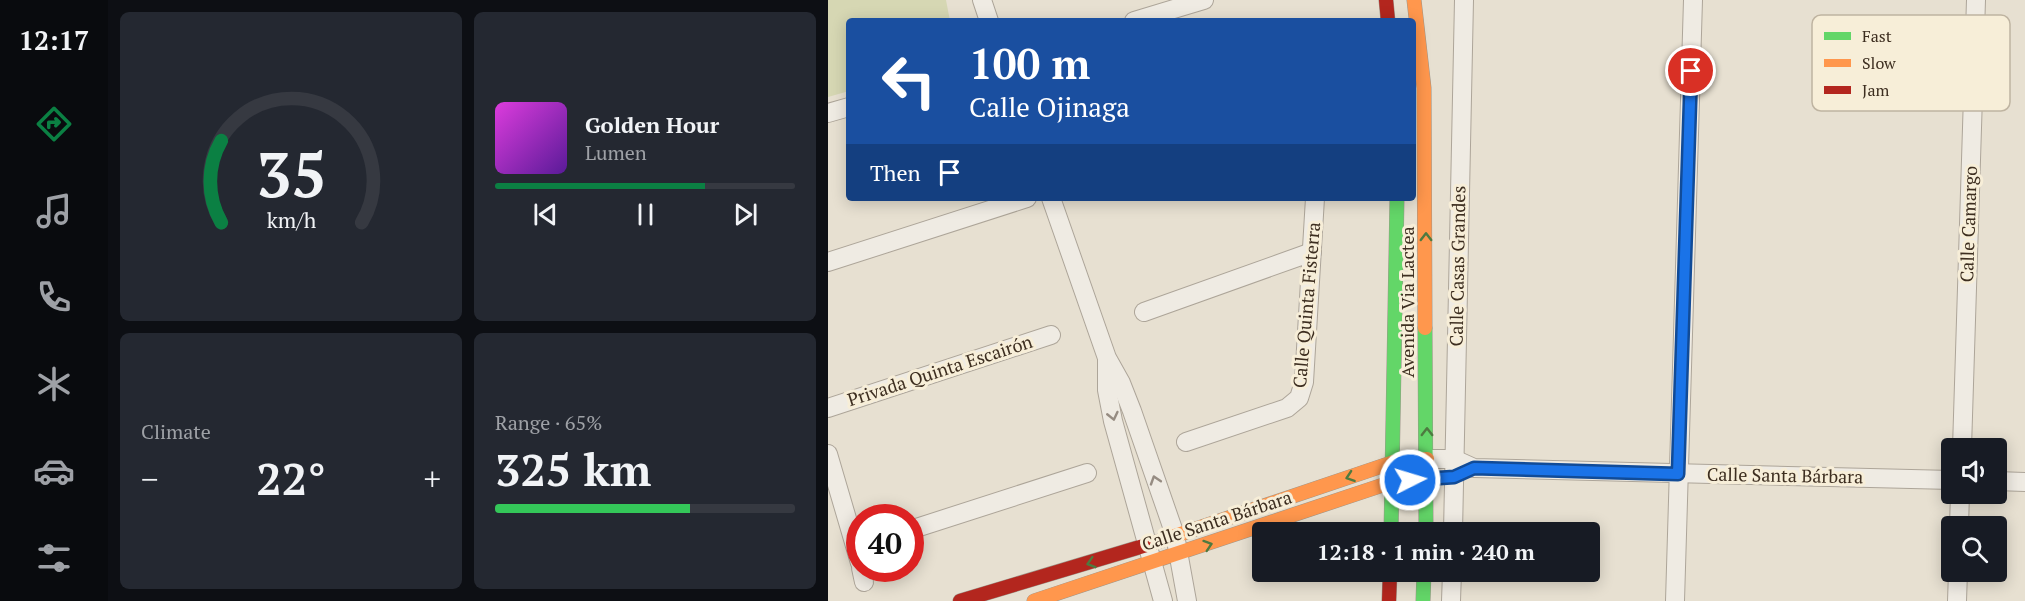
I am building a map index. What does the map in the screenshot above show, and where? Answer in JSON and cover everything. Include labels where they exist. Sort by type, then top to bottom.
[{"type":"main road","points":[[1386,0],[1388,18]]},
{"type":"main road","name":"Avenida Via Lactea","points":[[1414,0],[1424,88],[1426,522]]},
{"type":"main road","name":"Avenida Via Lactea","points":[[1391,522],[1397,201]]},
{"type":"main road","name":"Calle Santa Bárbara","points":[[960,601],[1147,545],[1394,462],[1427,459]]},
{"type":"main road","name":"Calle Santa Bárbara","points":[[1034,601],[1392,482],[1427,478]]},
{"type":"main road","points":[[1389,601],[1390,582]]},
{"type":"main road","points":[[1424,582],[1424,601]]},
{"type":"street","points":[[982,0],[988,18]]},
{"type":"street","points":[[1139,18],[1159,7],[1204,0]]},
{"type":"street","name":"Calle Casas Grandes","points":[[1453,522],[1464,0]]},
{"type":"street","points":[[1675,601],[1693,0]]},
{"type":"street","name":"Calle Camargo","points":[[1976,0],[1976,15]]},
{"type":"street","points":[[828,113],[846,108]]},
{"type":"street","name":"Calle Camargo","points":[[1962,438],[1973,111]]},
{"type":"street","points":[[828,262],[1019,201]]},
{"type":"street","points":[[1052,201],[1107,358],[1121,383],[1132,411],[1175,535],[1187,601]]},
{"type":"street","name":"Calle Quinta Fisterra","points":[[1186,442],[1287,408],[1299,398],[1304,382],[1315,201]]},
{"type":"street","points":[[1144,312],[1312,252]]},
{"type":"street","name":"Privada Quinta Escairón","points":[[828,408],[1051,335]]},
{"type":"street","points":[[1107,358],[1107,390],[1113,421],[1163,601]]},
{"type":"street","points":[[828,454],[846,513]]},
{"type":"street","name":"Calle Santa Bárbara","points":[[1427,459],[1454,468],[1941,480]]},
{"type":"street","name":"Calle Santa Bárbara","points":[[1427,478],[1454,468]]},
{"type":"street","points":[[924,525],[1087,473]]},
{"type":"street","points":[[2007,481],[2025,482]]},
{"type":"street","points":[[1451,601],[1452,582]]},
{"type":"street","points":[[1957,601],[1958,582]]},
{"type":"green space","points":[[828,0],[946,0],[949,18],[846,18],[846,92],[828,97]]},
{"type":"traffic: fast","points":[[1391,522],[1397,201]]},
{"type":"traffic: fast","points":[[1425,328],[1426,522]]},
{"type":"traffic: fast","points":[[1423,601],[1424,582]]},
{"type":"traffic: slow","points":[[1414,0],[1424,88],[1425,328]]},
{"type":"traffic: slow","points":[[1160,541],[1394,462],[1427,459]]},
{"type":"traffic: slow","points":[[1034,601],[1392,482],[1427,478]]},
{"type":"traffic: jam","points":[[1386,0],[1388,18]]},
{"type":"traffic: jam","points":[[960,601],[1160,541]]},
{"type":"traffic: jam","points":[[1389,601],[1390,582]]},
{"type":"route","points":[[1410,480],[1454,477],[1474,468],[1678,474],[1691,71]]}]
